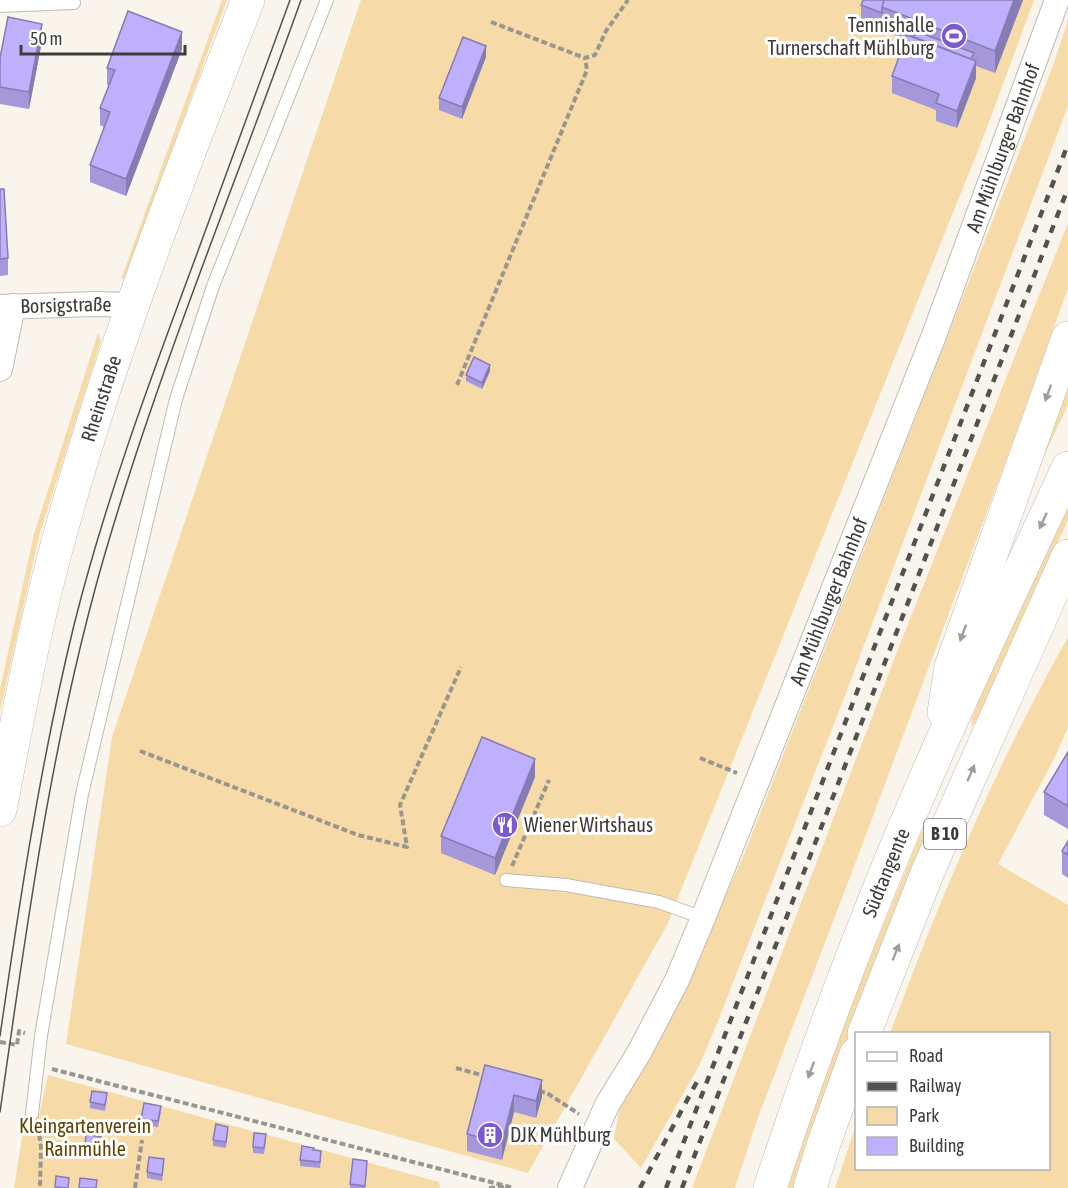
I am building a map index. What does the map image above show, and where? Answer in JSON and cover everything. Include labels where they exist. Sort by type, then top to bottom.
[{"type":"main road","name":"Rheinstraße","points":[[0,810],[28,661],[60,531],[97,408],[132,305],[248,0]]},
{"type":"main road","points":[[939,749],[951,667],[1068,338]]},
{"type":"main road","name":"Südtangente","points":[[770,1188],[830,1015],[939,749],[1068,468]]},
{"type":"main road","name":"Südtangente","points":[[865,1032],[928,871],[1068,556]]},
{"type":"main road","points":[[1020,662],[1068,589]]},
{"type":"main road","points":[[810,1188],[855,1057]]},
{"type":"street","name":"Am Mühlburger Bahnhof","points":[[570,1188],[607,1105],[640,1051],[677,980],[703,918],[933,338],[1057,0]]},
{"type":"street","name":"Borsigstraße","points":[[7,306],[132,305]]},
{"type":"street","points":[[0,369],[7,306]]},
{"type":"lane","points":[[32,1114],[37,1065],[82,794],[176,399],[213,286],[327,0]]},
{"type":"lane","points":[[0,6],[74,3]]},
{"type":"lane","points":[[506,880],[567,885],[647,900],[703,918]]},
{"type":"path","points":[[491,22],[585,58],[595,55],[606,31],[628,0]]},
{"type":"path","points":[[457,385],[587,70],[585,58]]},
{"type":"path","points":[[140,751],[358,835],[407,847],[400,805],[460,667]]},
{"type":"path","points":[[700,758],[758,782]]},
{"type":"path","points":[[506,880],[549,780]]},
{"type":"path","points":[[0,1042],[17,1046],[19,1031]]},
{"type":"path","points":[[37,1065],[514,1188]]},
{"type":"path","points":[[456,1068],[490,1078]]},
{"type":"path","points":[[536,1090],[547,1093],[597,1126]]},
{"type":"path","points":[[32,1114],[39,1129],[40,1188]]},
{"type":"path","points":[[135,1188],[142,1140]]},
{"type":"path","points":[[489,1188],[507,1186]]},
{"type":"green space","points":[[222,0],[227,0],[125,278],[121,279]]},
{"type":"green space","points":[[361,0],[1034,0],[985,133],[667,925],[528,1173],[66,1044],[112,737]]},
{"type":"green space","points":[[1068,20],[1068,106],[846,693],[718,1021],[700,1064],[641,1168],[614,1139],[620,1106],[692,970],[745,852],[1054,63]]},
{"type":"green space","points":[[1068,223],[1068,288],[1003,469],[757,1120],[735,1188],[692,1188],[900,644]]},
{"type":"green space","points":[[98,333],[101,341],[39,536],[0,711],[0,689],[34,534]]},
{"type":"green space","points":[[1068,362],[1068,405],[1044,456],[1036,453]]},
{"type":"green space","points":[[1068,502],[1068,520],[984,708],[972,727],[971,721],[979,699]]},
{"type":"green space","points":[[1068,637],[1068,727],[1055,757],[998,864],[1068,905],[1068,1188],[835,1188],[855,1128],[855,1170],[1050,1170],[1050,1032],[890,1032],[971,832],[1042,685]]},
{"type":"green space","points":[[929,830],[869,982],[795,1188],[786,1188],[850,1007],[921,833]]},
{"type":"green space","name":"Kleingartenverein Rainmühle","points":[[48,1075],[439,1182],[440,1188],[14,1188],[26,1112],[39,1116]]},
{"type":"building","points":[[863,0],[884,0],[882,13],[861,5]]},
{"type":"building","points":[[884,0],[1014,0],[995,51],[882,7]]},
{"type":"building","points":[[128,11],[182,32],[126,179],[90,165],[110,112],[100,108],[115,70],[107,68]]},
{"type":"building","points":[[8,17],[42,24],[29,92],[0,87],[0,58]]},
{"type":"building","points":[[916,31],[974,53],[971,59],[914,37]]},
{"type":"building","points":[[907,35],[976,61],[957,111],[936,103],[939,94],[892,76]]},
{"type":"building","points":[[463,37],[486,46],[462,107],[439,98]]},
{"type":"building","points":[[0,189],[4,189],[8,258],[0,259]]},
{"type":"building","points":[[474,357],[490,365],[482,383],[466,375]]},
{"type":"building","points":[[482,737],[535,759],[495,858],[441,836]]},
{"type":"building","points":[[1068,752],[1068,806],[1044,792]]},
{"type":"building","points":[[1068,841],[1068,855],[1062,851]]},
{"type":"building","name":"DJK Mühlburg","points":[[485,1065],[542,1080],[536,1101],[514,1095],[502,1143],[467,1134]]},
{"type":"building","points":[[92,1091],[107,1093],[105,1105],[90,1102]]},
{"type":"building","points":[[144,1103],[161,1106],[158,1121],[141,1119]]},
{"type":"building","points":[[216,1124],[228,1127],[226,1142],[213,1140]]},
{"type":"building","points":[[254,1133],[266,1134],[264,1148],[253,1147]]},
{"type":"building","points":[[86,1134],[101,1137],[99,1148],[85,1146]]},
{"type":"building","points":[[302,1146],[321,1151],[320,1162],[300,1160]]},
{"type":"building","points":[[149,1157],[164,1159],[162,1175],[147,1172]]},
{"type":"building","points":[[353,1159],[367,1161],[365,1186],[350,1184]]},
{"type":"building","points":[[56,1176],[69,1178],[68,1188],[55,1187]]},
{"type":"building","points":[[80,1178],[97,1180],[96,1188],[79,1188]]},
{"type":"tram line","points":[[0,1036],[41,778],[62,676],[86,579],[145,395],[290,0]]},
{"type":"tram line","points":[[0,1112],[32,892],[58,746],[92,602],[112,530],[155,397],[301,0]]},
{"type":"railway","points":[[666,1188],[1068,144]]},
{"type":"railway","points":[[682,1188],[1068,188]]},
{"type":"railway","points":[[640,1188],[700,1076]]},
{"type":"place","name":"Tennishalle Turnerschaft Mühlburg","points":[[954,36]]},
{"type":"place","name":"Wiener Wirtshaus","points":[[505,825]]},
{"type":"place","name":"DJK Mühlburg","points":[[490,1135]]}]
